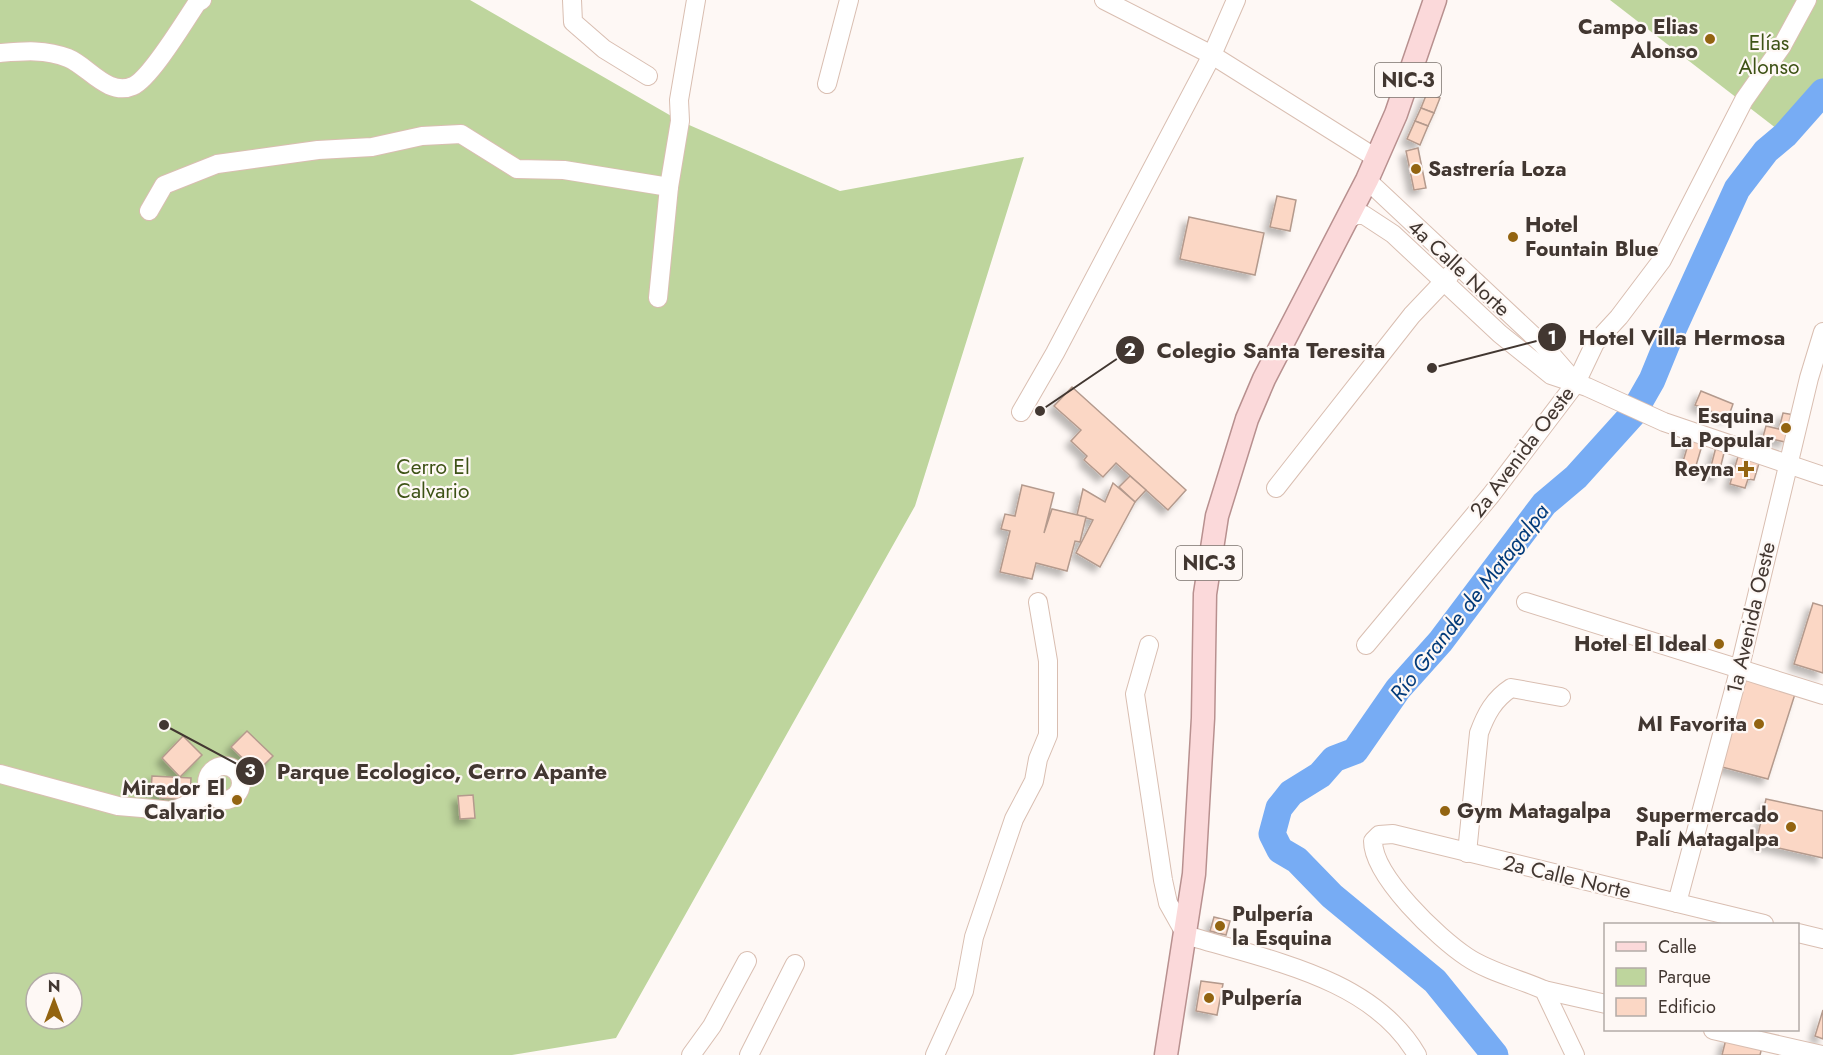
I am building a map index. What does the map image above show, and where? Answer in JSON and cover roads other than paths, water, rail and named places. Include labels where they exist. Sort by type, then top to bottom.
[{"type":"main road","name":"NIC-3","points":[[1166,1055],[1186,935],[1196,843],[1203,718],[1205,594],[1217,516],[1230,467],[1251,409],[1347,220],[1396,114],[1436,0]]},
{"type":"street","points":[[0,53],[39,50],[69,58],[114,87],[132,86],[146,74],[197,3],[202,0]]},
{"type":"street","points":[[572,0],[573,22],[604,49],[648,76]]},
{"type":"street","points":[[658,298],[669,187],[680,121],[679,100],[696,0]]},
{"type":"street","points":[[827,84],[849,0]]},
{"type":"street","points":[[1104,0],[1212,55],[1376,158]]},
{"type":"street","points":[[1021,412],[1055,353],[1212,55],[1236,0]]},
{"type":"street","name":"2a Avenida Oeste","points":[[1366,645],[1581,385],[1595,343],[1619,317],[1662,260],[1744,100],[1782,46],[1807,0]]},
{"type":"street","points":[[149,211],[164,185],[217,164],[318,150],[372,147],[422,136],[461,134],[517,169],[564,170],[669,187]]},
{"type":"street","name":"4a Calle Norte","points":[[1366,180],[1455,266],[1542,344],[1581,385]]},
{"type":"street","name":"4a Calle Norte","points":[[1347,220],[1356,215],[1373,219],[1393,234],[1532,362],[1551,375],[1581,385],[1664,422],[1823,476]]},
{"type":"street","points":[[1276,488],[1412,315],[1445,283],[1455,266]]},
{"type":"street","name":"1a Avenida Oeste","points":[[1677,903],[1739,671],[1788,464],[1823,332]]},
{"type":"street","points":[[935,1055],[964,991],[974,937],[1014,819],[1034,781],[1038,759],[1048,735],[1048,662],[1038,602]]},
{"type":"street","points":[[1526,602],[1739,671],[1823,695]]},
{"type":"street","points":[[1149,645],[1135,694],[1138,723],[1168,903],[1186,935],[1299,970],[1359,995],[1392,1022],[1418,1055]]},
{"type":"street","points":[[1467,853],[1479,734],[1486,716],[1499,696],[1511,688],[1561,697]]},
{"type":"street","points":[[0,774],[118,806],[173,811],[210,794]]},
{"type":"street","name":"2a Calle Norte","points":[[1544,990],[1468,958],[1425,922],[1380,870],[1373,852],[1373,842],[1379,835],[1393,834],[1760,923]]},
{"type":"street","points":[[1799,933],[1823,939]]},
{"type":"street","points":[[692,1055],[712,1026],[747,961]]},
{"type":"street","points":[[749,1055],[795,964]]},
{"type":"street","points":[[1544,990],[1604,1004]]},
{"type":"street","points":[[1544,990],[1575,1055]]},
{"type":"street","points":[[1721,1031],[1822,1055]]},
{"type":"waterway","name":"Río Grande de Matagalpa","points":[[1495,1055],[1435,981],[1332,896],[1297,860],[1280,850],[1272,834],[1279,808],[1291,793],[1320,775],[1334,759],[1355,751],[1398,689],[1440,642],[1544,504],[1576,477],[1632,415],[1652,380],[1737,189],[1766,151],[1785,135],[1823,92]]},
{"type":"place","name":"Campo Elias Alonso","points":[[1710,39]]},
{"type":"place","name":"Sastrería Loza","points":[[1416,169]]},
{"type":"place","name":"Hotel Fountain Blue","points":[[1513,237]]},
{"type":"place","name":"Hotel Villa Hermosa","points":[[1432,368]]},
{"type":"place","name":"Colegio Santa Teresita","points":[[1040,411]]},
{"type":"place","name":"Esquina La Popular","points":[[1786,428]]},
{"type":"place","name":"Reyna","points":[[1746,469]]},
{"type":"place","name":"Hotel El Ideal","points":[[1719,644]]},
{"type":"place","name":"MI Favorita","points":[[1759,724]]},
{"type":"place","name":"Parque Ecologico, Cerro Apante","points":[[164,725]]},
{"type":"place","name":"Mirador El Calvario","points":[[237,800]]},
{"type":"place","name":"Gym Matagalpa","points":[[1445,811]]},
{"type":"place","name":"Supermercado Palí Matagalpa","points":[[1791,827]]},
{"type":"place","name":"Pulpería la Esquina","points":[[1220,926]]},
{"type":"place","name":"Pulpería","points":[[1209,998]]},
{"type":"park label","name":"Elías Alonso","points":[[1769,55]]},
{"type":"park label","name":"Cerro El Calvario","points":[[433,479]]}]
